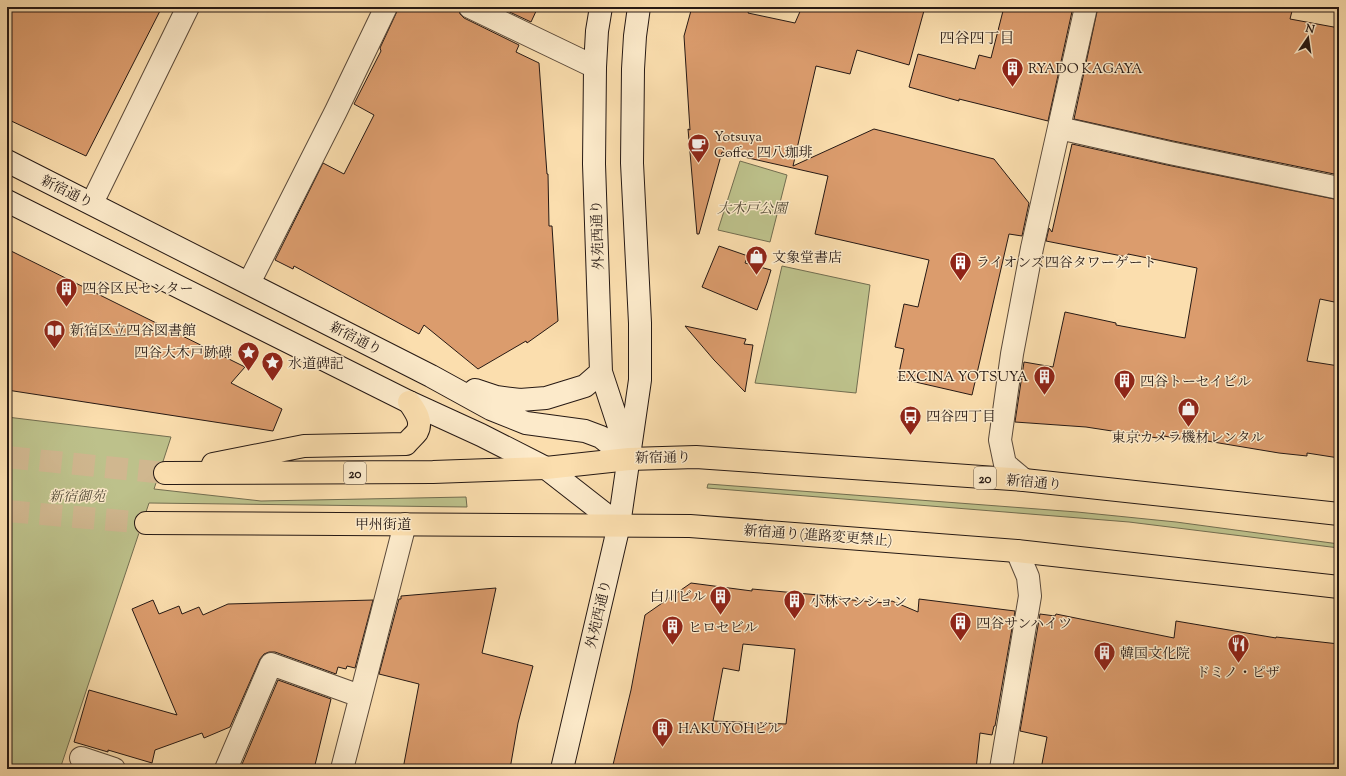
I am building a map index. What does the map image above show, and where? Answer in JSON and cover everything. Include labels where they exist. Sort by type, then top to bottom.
[{"type":"highway","name":"20","points":[[409,402],[417,413],[419,424],[417,432],[406,444],[304,446],[164,474],[433,472],[546,468],[629,459]]},
{"type":"highway","name":"新宿通り","points":[[629,459],[696,457],[1024,480],[1339,514]]},
{"type":"highway","name":"甲州街道","points":[[146,523],[620,525]]},
{"type":"highway","name":"新宿通り(進路変更禁止)","points":[[620,525],[696,526],[1017,551]]},
{"type":"highway","points":[[1017,551],[1339,587]]},
{"type":"street","points":[[92,204],[188,7]]},
{"type":"street","points":[[249,283],[336,111],[386,7]]},
{"type":"street","points":[[470,7],[595,67]]},
{"type":"street","name":"外苑西通り","points":[[601,7],[597,32],[595,67],[594,164],[602,372],[629,459]]},
{"type":"street","name":"外苑西通り","points":[[562,769],[620,525],[640,374],[640,323],[632,163],[633,69],[639,7]]},
{"type":"street","points":[[1024,480],[1005,464],[1000,440],[1012,354],[1029,263],[1086,7]]},
{"type":"street","points":[[1059,128],[1339,188]]},
{"type":"street","name":"新宿通り","points":[[7,162],[431,376],[490,409],[526,423],[585,431],[601,437],[629,459]]},
{"type":"street","points":[[7,201],[409,402],[481,435],[546,468],[620,525]]},
{"type":"street","points":[[431,376],[496,397],[520,400],[546,398],[586,386],[602,372]]},
{"type":"street","points":[[342,769],[405,524]]},
{"type":"street","points":[[1001,769],[1030,596],[1028,577],[1017,551]]},
{"type":"street","points":[[226,769],[271,664],[360,696]]},
{"type":"street","points":[[81,758],[114,769]]},
{"type":"green space","name":"大木戸公園","points":[[740,161],[787,175],[770,242],[718,230]]},
{"type":"green space","points":[[782,266],[870,285],[856,393],[755,383]]},
{"type":"green space","name":"新宿御苑","points":[[7,417],[171,437],[154,489],[261,501],[466,497],[467,507],[149,503],[60,769],[7,769]]},
{"type":"green space","points":[[708,484],[1077,512],[1176,522],[1339,544],[1339,548],[1129,522],[707,488]]},
{"type":"building","points":[[7,7],[162,7],[86,156],[7,119]]},
{"type":"building","points":[[399,7],[458,7],[460,14],[464,18],[519,45],[516,52],[539,63],[548,174],[549,226],[552,226],[558,321],[527,343],[526,341],[478,369],[424,325],[419,334],[294,266],[293,269],[275,260],[323,163],[344,174],[374,115],[354,104],[381,51],[380,48]]},
{"type":"building","points":[[499,7],[538,7],[531,22]]},
{"type":"building","points":[[692,7],[750,7],[748,13],[795,23],[802,7],[925,7],[909,65],[857,50],[850,74],[816,66],[793,166],[874,129],[994,159],[1029,203],[1022,236],[1009,234],[972,395],[898,378],[904,349],[895,347],[904,304],[918,307],[929,260],[815,234],[828,176],[722,152],[699,234],[697,234],[688,129],[690,130],[684,36]]},
{"type":"building","points":[[1004,7],[1073,7],[1048,121],[959,99],[959,101],[909,87],[918,54],[975,69],[979,55],[991,58]]},
{"type":"building","points":[[1098,7],[1293,7],[1290,19],[1339,28],[1339,175],[1074,119]]},
{"type":"building","points":[[1072,144],[1339,200],[1339,303],[1320,299],[1307,361],[1339,366],[1339,458],[1307,453],[1307,456],[1279,453],[1201,440],[1201,443],[1164,436],[1164,439],[1086,427],[1015,422],[1024,362],[1053,367],[1065,312],[1116,323],[1116,325],[1185,338],[1197,268],[1128,254],[1127,257],[1046,241],[1049,228],[1052,232]]},
{"type":"building","points":[[719,246],[748,256],[745,263],[771,270],[757,310],[702,287]]},
{"type":"building","name":"四谷区民センター","points":[[7,249],[245,367],[231,383],[282,409],[273,431],[7,390]]},
{"type":"building","points":[[685,326],[746,339],[744,344],[753,345],[745,392],[714,360]]},
{"type":"building","points":[[691,583],[752,591],[752,589],[841,597],[841,599],[886,603],[892,601],[918,612],[919,599],[1015,611],[995,726],[992,735],[980,733],[976,769],[612,769],[631,690],[645,615]],"holes":[[[743,644],[795,649],[786,724],[713,721],[723,668],[739,671]]]},
{"type":"building","points":[[496,588],[482,653],[533,666],[518,723],[510,769],[403,769],[419,684],[379,674],[399,599],[401,599],[401,596]]},
{"type":"building","points":[[153,600],[159,614],[179,606],[182,614],[199,607],[203,615],[228,604],[373,600],[355,668],[347,666],[346,669],[338,667],[336,674],[275,652],[264,654],[260,659],[230,727],[204,738],[202,733],[155,750],[152,763],[74,742],[89,690],[177,715],[132,609]]},
{"type":"building","points":[[1040,614],[1055,616],[1056,614],[1174,638],[1176,621],[1276,638],[1339,644],[1339,769],[1041,769],[1047,737],[1020,731]]},
{"type":"building","points":[[278,680],[331,699],[314,769],[301,769],[282,765],[280,769],[240,769]]},
{"type":"tunnel","points":[[7,457],[165,473]]},
{"type":"tunnel","points":[[7,511],[146,523]]},
{"type":"place","name":"RYADO KAGAYA","points":[[1012,88]]},
{"type":"place","name":"Yotsuya Coffee 四八珈琲","points":[[698,164]]},
{"type":"place","name":"文象堂書店","points":[[757,276]]},
{"type":"place","name":"ライオンズ四谷タワーゲート","points":[[961,282]]},
{"type":"place","name":"四谷区民センター","points":[[67,308]]},
{"type":"place","name":"新宿区立四谷図書館","points":[[55,350]]},
{"type":"place","name":"四谷大木戸跡碑","points":[[248,372]]},
{"type":"place","name":"水道碑記","points":[[272,382]]},
{"type":"place","name":"EXCINA YOTSUYA","points":[[1044,396]]},
{"type":"place","name":"四谷トーセイビル","points":[[1125,400]]},
{"type":"place","name":"東京カメラ機材レンタル","points":[[1188,428]]},
{"type":"place","name":"四谷四丁目","points":[[911,436]]},
{"type":"place","name":"白川ビル","points":[[721,616]]},
{"type":"place","name":"小林マンション","points":[[794,620]]},
{"type":"place","name":"四谷サンハイツ","points":[[960,642]]},
{"type":"place","name":"ヒロセビル","points":[[673,646]]},
{"type":"place","name":"ドミノ・ピザ","points":[[1238,664]]},
{"type":"place","name":"韓国文化院","points":[[1105,672]]},
{"type":"place","name":"HAKUYOHビル","points":[[662,748]]},
{"type":"district","name":"四谷四丁目","points":[[977,38]]}]
